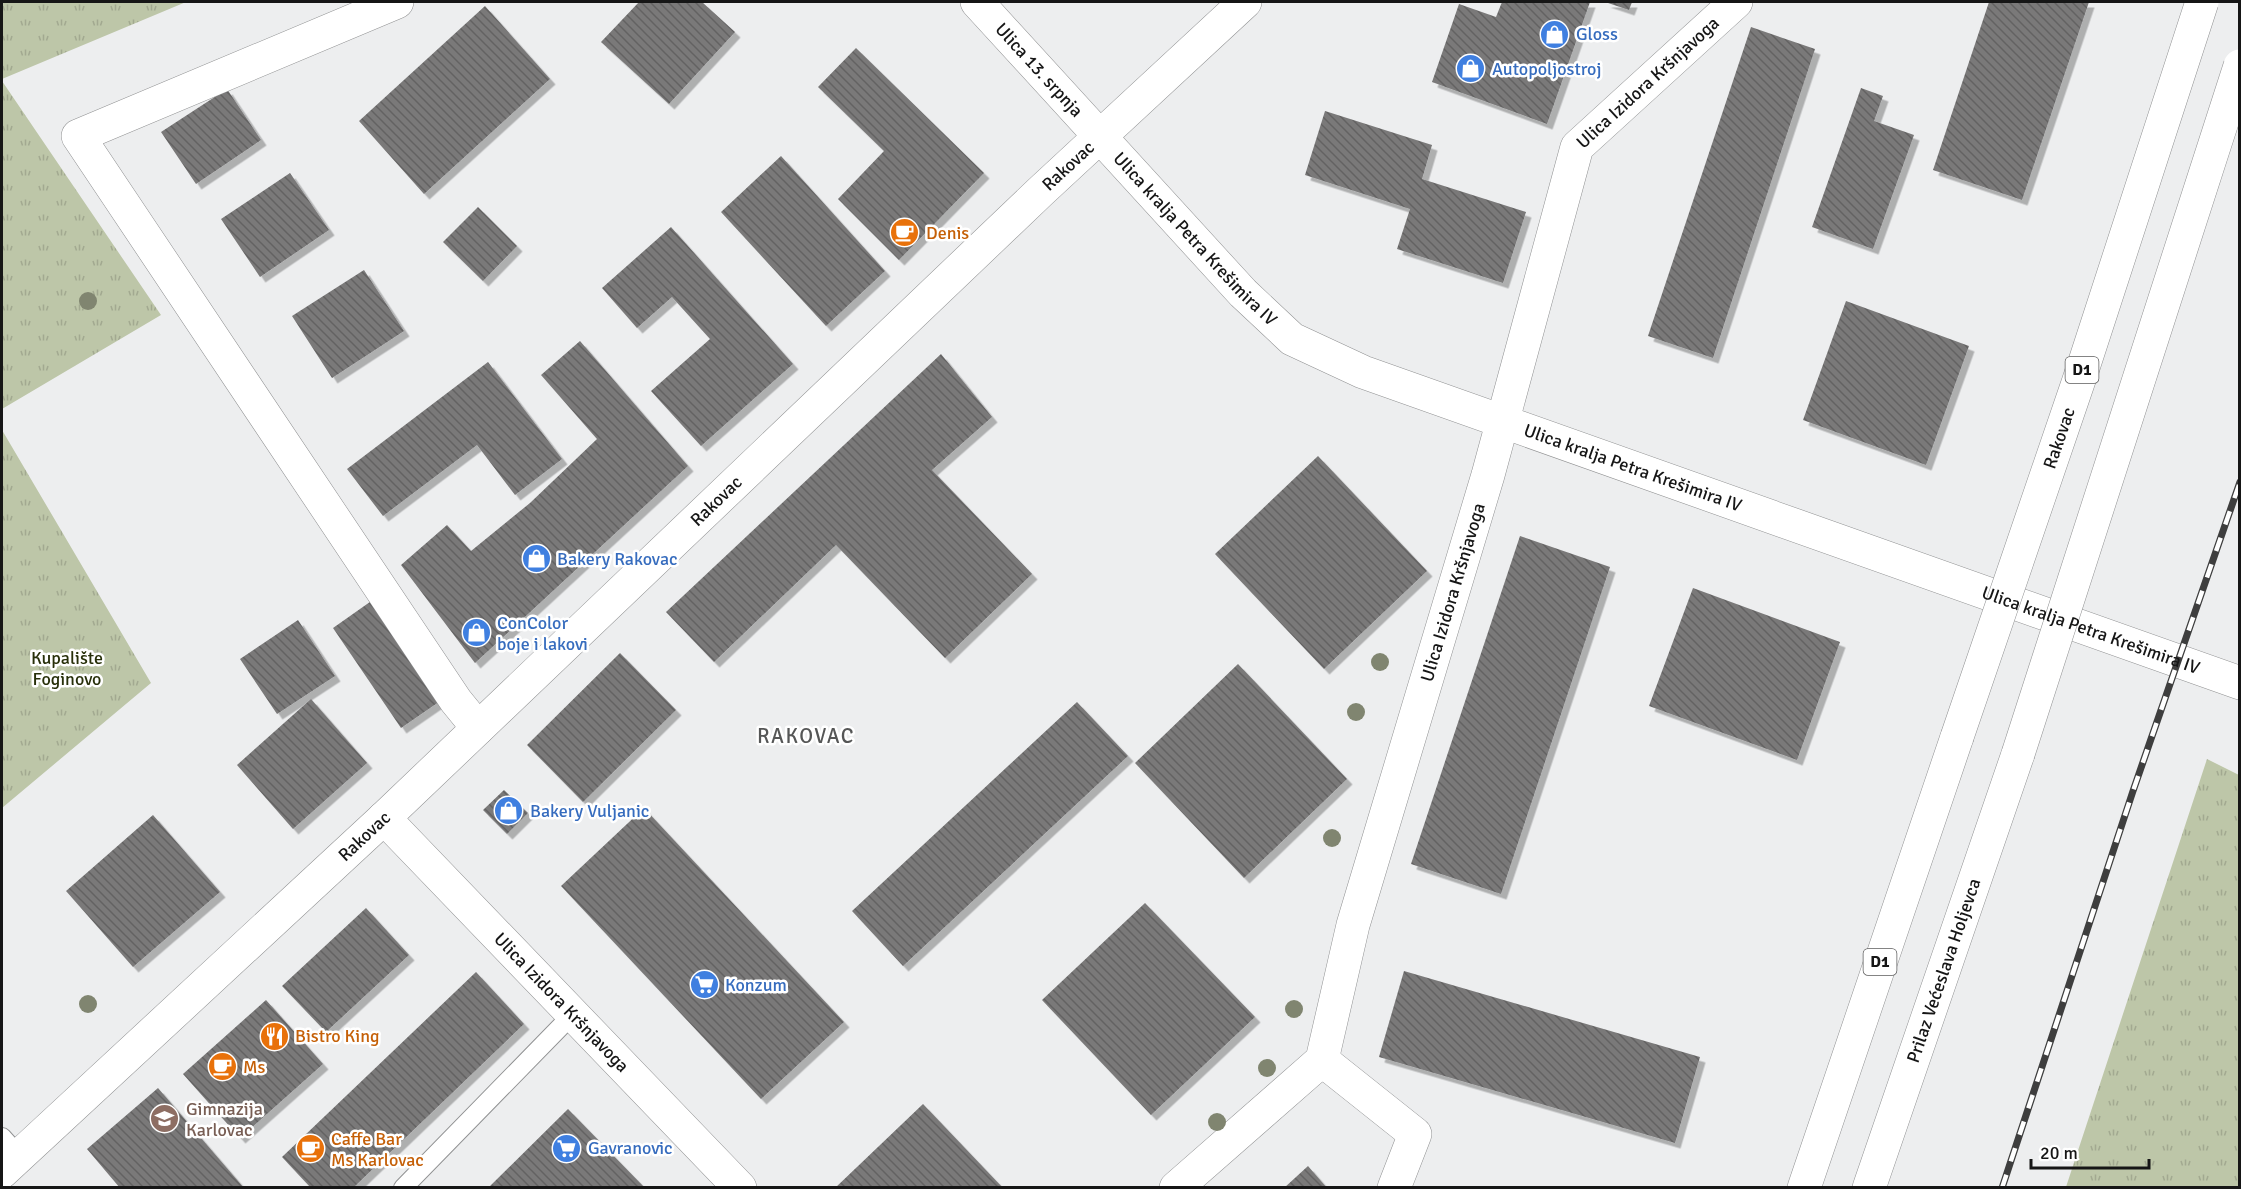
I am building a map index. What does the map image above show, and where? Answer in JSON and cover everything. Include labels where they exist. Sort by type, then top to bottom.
[{"type":"main road","points":[[397,2],[78,136],[456,701],[478,728]]},
{"type":"main road","name":"Ulica 13. srpnja","points":[[977,2],[1101,138]]},
{"type":"main road","name":"Rakovac","points":[[7,1155],[384,818],[1023,209],[1245,2]]},
{"type":"main road","name":"Ulica Izidora Kršnjavoga","points":[[1322,1060],[1353,925],[1503,422],[1577,147],[1736,2]]},
{"type":"main road","name":"Rakovac","points":[[1804,1188],[2080,377],[2202,2]]},
{"type":"main road","name":"Prilaz Većeslava Holjevca","points":[[1869,1188],[2018,754],[2240,66]]},
{"type":"main road","name":"Ulica kralja Petra Krešimira IV","points":[[1101,138],[1244,293],[1292,339],[1362,372],[2240,682]]},
{"type":"main road","name":"Ulica Izidora Kršnjavoga","points":[[384,818],[572,1016],[740,1188]]},
{"type":"main road","points":[[1176,1188],[1322,1060],[1415,1134],[1394,1188]]},
{"type":"lane","points":[[403,1188],[572,1016]]},
{"type":"green space","points":[[2,2],[186,2],[2,79]]},
{"type":"green space","points":[[2,81],[161,315],[2,409]]},
{"type":"green space","name":"Kupalište Foginovo","points":[[2,430],[151,683],[2,808]]},
{"type":"green space","points":[[2207,759],[2239,775],[2239,1187],[2066,1187]]},
{"type":"building","points":[[639,2],[702,2],[735,32],[669,104],[601,42]]},
{"type":"building","points":[[1502,2],[1590,2],[1547,124],[1432,82],[1459,4],[1496,17]]},
{"type":"building","points":[[1605,2],[1632,2],[1629,10]]},
{"type":"building","points":[[1989,2],[2089,2],[2022,200],[1933,170]]},
{"type":"building","points":[[485,6],[550,79],[424,194],[359,121]]},
{"type":"building","points":[[1751,27],[1815,49],[1713,358],[1648,336]]},
{"type":"building","points":[[856,48],[984,173],[899,260],[838,199],[884,151],[818,87]]},
{"type":"building","points":[[1861,88],[1883,96],[1874,121],[1914,135],[1873,249],[1812,227]]},
{"type":"building","points":[[227,89],[261,140],[196,184],[161,132]]},
{"type":"building","points":[[1325,111],[1432,145],[1422,179],[1526,212],[1503,283],[1397,249],[1410,209],[1305,175]]},
{"type":"building","points":[[781,156],[885,271],[826,326],[721,212]]},
{"type":"building","points":[[290,173],[329,230],[260,277],[221,219]]},
{"type":"building","points":[[478,207],[517,246],[483,281],[443,242]]},
{"type":"building","points":[[671,227],[793,364],[701,446],[651,391],[710,339],[672,297],[637,328],[602,288]]},
{"type":"building","points":[[364,270],[404,331],[332,378],[292,316]]},
{"type":"building","points":[[1846,301],[1969,346],[1926,465],[1803,420]]},
{"type":"building","points":[[580,341],[688,466],[475,663],[401,565],[447,525],[471,551],[530,503],[597,439],[541,375]]},
{"type":"building","points":[[941,354],[992,417],[932,470],[1032,574],[945,658],[836,545],[714,662],[666,612]]},
{"type":"building","points":[[488,362],[562,459],[515,495],[477,445],[383,516],[347,469]]},
{"type":"building","points":[[1318,456],[1427,571],[1324,669],[1215,554]]},
{"type":"building","points":[[1520,536],[1610,567],[1501,894],[1411,864]]},
{"type":"building","points":[[1693,588],[1840,642],[1797,760],[1649,706]]},
{"type":"building","points":[[377,597],[446,697],[401,728],[333,628]]},
{"type":"building","points":[[298,620],[335,676],[277,714],[240,659]]},
{"type":"building","points":[[620,653],[676,710],[583,802],[527,745]]},
{"type":"building","points":[[1238,664],[1347,779],[1244,878],[1135,763]]},
{"type":"building","points":[[311,699],[367,763],[293,829],[237,765]]},
{"type":"building","points":[[1077,702],[1128,756],[903,966],[852,911]]},
{"type":"building","points":[[504,790],[528,813],[507,834],[483,810]]},
{"type":"building","points":[[644,808],[844,1022],[761,1099],[561,886]]},
{"type":"building","points":[[153,815],[220,892],[133,967],[66,891]]},
{"type":"building","points":[[1145,903],[1255,1017],[1151,1115],[1042,1000]]},
{"type":"building","points":[[366,908],[409,955],[326,1032],[282,986]]},
{"type":"building","points":[[1404,971],[1700,1057],[1675,1143],[1379,1057]]},
{"type":"building","points":[[476,972],[524,1024],[353,1188],[311,1188],[282,1157]]},
{"type":"building","points":[[266,1000],[323,1064],[240,1138],[183,1074]]},
{"type":"building","name":"Gimnazija Karlovac","points":[[158,1088],[244,1188],[120,1188],[87,1149]]},
{"type":"building","points":[[923,1104],[1003,1188],[835,1188]]},
{"type":"building","name":"Gavranovic","points":[[568,1109],[645,1188],[488,1188]]},
{"type":"building","points":[[1308,1166],[1327,1188],[1284,1188]]},
{"type":"railway","points":[[2002,1188],[2133,791],[2240,482]]},
{"type":"place","name":"Gloss","points":[[1555,34]]},
{"type":"place","name":"Autopoljostroj","points":[[1471,69]]},
{"type":"place","name":"Denis","points":[[905,233]]},
{"type":"place","name":"Bakery Rakovac","points":[[536,559]]},
{"type":"place","name":"ConColor boje i lakovi","points":[[476,633]]},
{"type":"place","name":"Bakery Vuljanic","points":[[509,811]]},
{"type":"place","name":"Konzum","points":[[704,985]]},
{"type":"place","name":"Bistro King","points":[[274,1036]]},
{"type":"place","name":"Ms","points":[[222,1067]]},
{"type":"place","name":"Gimnazija Karlovac","points":[[165,1119]]},
{"type":"place","name":"Gavranovic","points":[[567,1148]]},
{"type":"place","name":"Caffe Bar Ms Karlovac","points":[[310,1149]]},
{"type":"district","name":"RAKOVAC","points":[[806,736]]}]
